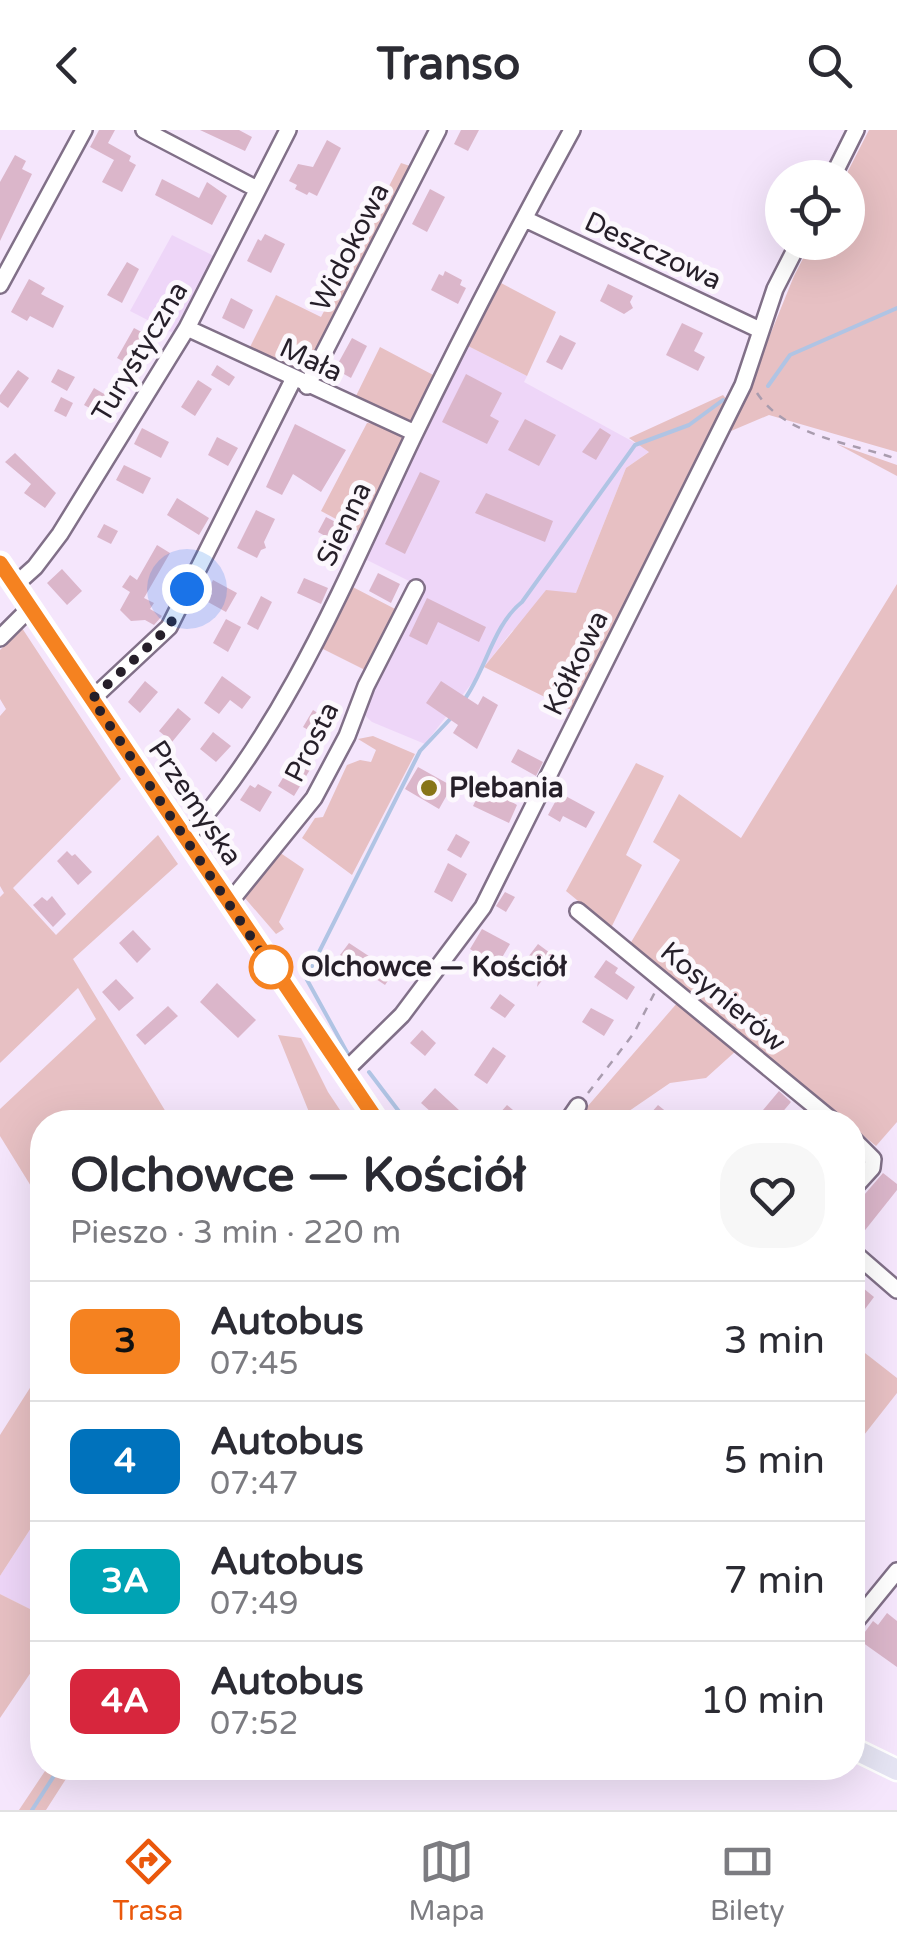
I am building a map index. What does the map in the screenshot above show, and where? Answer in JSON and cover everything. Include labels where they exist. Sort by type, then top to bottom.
[{"type":"main road","name":"Przemyska","points":[[0,563],[370,1110]]},
{"type":"main road","points":[[865,1754],[897,1770]]},
{"type":"street","points":[[0,285],[84,130]]},
{"type":"street","points":[[144,130],[258,190]]},
{"type":"street","name":"Turystyczna","points":[[14,585],[60,534],[187,328],[288,130]]},
{"type":"street","name":"Widokowa","points":[[92,699],[169,627],[438,130]]},
{"type":"street","name":"Sienna","points":[[186,838],[276,716],[415,434],[572,130]]},
{"type":"street","points":[[841,160],[856,130]]},
{"type":"street","name":"Deszczowa","points":[[525,219],[760,330]]},
{"type":"street","name":"Kółkowa","points":[[344,1072],[402,1014],[483,908],[746,375],[775,289],[790,260]]},
{"type":"street","name":"Mała","points":[[187,328],[415,434]]},
{"type":"street","name":"Prosta","points":[[229,902],[314,798],[416,588]]},
{"type":"street","points":[[0,638],[30,608]]},
{"type":"street","name":"Kosynierów","points":[[578,911],[820,1110]]},
{"type":"street","points":[[575,1110],[578,1106]]},
{"type":"street","points":[[865,1150],[874,1159],[865,1176]]},
{"type":"street","points":[[865,1263],[897,1290]]},
{"type":"street","points":[[865,1610],[897,1571]]},
{"type":"path","points":[[746,375],[762,400],[789,422],[897,458]]},
{"type":"path","points":[[578,1106],[634,1033],[664,980]]},
{"type":"shaded area","points":[[869,130],[897,130],[897,452],[769,415],[731,431],[802,260],[865,260],[865,160],[854,160]]},
{"type":"shaded area","points":[[401,163],[413,167],[307,371],[295,373],[248,351],[276,295],[321,317]]},
{"type":"shaded area","points":[[172,235],[214,256],[173,333],[130,311]]},
{"type":"shaded area","points":[[501,283],[556,312],[527,376],[468,346]]},
{"type":"shaded area","points":[[468,346],[527,376],[524,382],[650,451],[626,468],[576,593],[512,631],[425,744],[372,722],[361,712],[421,587],[361,557]]},
{"type":"shaded area","points":[[380,347],[437,377],[414,421],[402,423],[355,398]]},
{"type":"shaded area","points":[[723,395],[729,402],[573,711],[484,667],[546,590],[576,593],[626,468],[649,452],[629,438]]},
{"type":"shaded area","points":[[367,423],[380,424],[408,438],[362,533],[321,511]]},
{"type":"shaded area","points":[[837,444],[897,465],[897,476]]},
{"type":"shaded area","points":[[347,584],[397,610],[367,671],[317,646]]},
{"type":"shaded area","points":[[897,584],[897,1122],[876,1146],[865,1137],[865,1110],[832,1110],[630,944],[680,860],[653,842],[679,794],[741,838]]},
{"type":"shaded area","points":[[22,628],[121,779],[13,888],[56,935],[158,835],[178,864],[73,959],[165,1110],[30,1110],[30,1185],[0,1136],[0,1109],[96,1019],[78,988],[0,1063],[0,897],[4,893],[0,886],[0,716],[6,709],[0,699],[0,650]]},
{"type":"shaded area","points":[[373,736],[415,754],[352,875],[302,838],[315,818],[323,817],[347,765],[360,760],[371,762],[376,750],[358,739]]},
{"type":"shaded area","points":[[636,763],[664,776],[626,855],[642,865],[611,928],[566,891]]},
{"type":"shaded area","points":[[279,852],[304,869],[279,922],[284,929],[276,934],[244,897]]},
{"type":"shaded area","points":[[678,1002],[737,1050],[706,1078],[670,1083],[631,1110],[584,1110]]},
{"type":"shaded area","points":[[278,1035],[301,1038],[340,1110],[308,1110]]},
{"type":"shaded area","points":[[865,1353],[897,1378],[897,1393],[865,1434]]},
{"type":"shaded area","points":[[30,1388],[30,1530],[0,1576],[0,1435]]},
{"type":"shaded area","points":[[30,1530],[30,1609],[0,1594],[0,1576]]},
{"type":"shaded area","points":[[0,1594],[30,1609],[30,1674],[0,1718]]},
{"type":"shaded area","points":[[39,1780],[65,1780],[46,1810],[19,1810]]},
{"type":"building","points":[[99,130],[115,130],[108,143],[131,156],[129,161],[136,165],[122,192],[102,182],[114,160],[90,147]]},
{"type":"building","points":[[200,130],[239,130],[252,137],[245,151]]},
{"type":"building","points":[[461,130],[479,130],[468,151],[454,144]]},
{"type":"building","points":[[327,140],[341,148],[317,196],[295,189],[297,185],[289,181],[298,164],[313,167]]},
{"type":"building","points":[[15,155],[26,161],[22,169],[32,174],[0,241],[0,182]]},
{"type":"building","points":[[162,179],[199,198],[207,182],[227,196],[212,225],[155,195]]},
{"type":"building","points":[[430,189],[445,197],[427,232],[412,224]]},
{"type":"building","points":[[265,234],[285,244],[271,273],[247,261],[258,239],[261,241]]},
{"type":"building","points":[[127,262],[139,269],[122,303],[107,295]]},
{"type":"building","points":[[445,271],[462,280],[460,285],[466,288],[458,304],[431,290],[439,274],[443,276]]},
{"type":"building","points":[[29,279],[45,288],[41,294],[64,306],[53,328],[30,316],[27,321],[11,312]]},
{"type":"building","points":[[608,284],[633,296],[633,308],[624,314],[600,301]]},
{"type":"building","points":[[231,298],[253,310],[244,329],[222,318]]},
{"type":"building","points":[[682,323],[703,333],[694,351],[705,357],[698,371],[666,355]]},
{"type":"building","points":[[134,328],[149,336],[132,366],[117,358]]},
{"type":"building","points":[[560,335],[576,343],[562,370],[546,362]]},
{"type":"building","points":[[352,338],[367,346],[351,378],[335,369]]},
{"type":"building","points":[[217,365],[235,377],[229,386],[211,375]]},
{"type":"building","points":[[58,369],[75,377],[67,391],[51,382]]},
{"type":"building","points":[[18,370],[29,378],[8,408],[0,402],[0,395]]},
{"type":"building","points":[[466,374],[502,393],[490,416],[499,421],[487,444],[442,422]]},
{"type":"building","points":[[198,380],[212,389],[195,416],[181,407]]},
{"type":"building","points":[[94,388],[111,398],[102,415],[84,405]]},
{"type":"building","points":[[61,397],[73,403],[66,417],[54,411]]},
{"type":"building","points":[[525,419],[556,435],[539,466],[508,450]]},
{"type":"building","points":[[295,424],[346,450],[321,492],[293,474],[282,495],[266,487]]},
{"type":"building","points":[[142,428],[169,442],[161,458],[134,444]]},
{"type":"building","points":[[600,428],[611,435],[596,460],[582,452]]},
{"type":"building","points":[[217,437],[238,448],[228,466],[208,455]]},
{"type":"building","points":[[15,453],[56,493],[45,508],[24,493],[31,484],[5,462]]},
{"type":"building","points":[[124,465],[151,478],[143,494],[116,480]]},
{"type":"building","points":[[420,472],[440,481],[405,554],[385,544]]},
{"type":"building","points":[[486,493],[553,521],[545,542],[475,513]]},
{"type":"building","points":[[177,498],[209,518],[199,535],[167,515]]},
{"type":"building","points":[[256,510],[275,519],[264,542],[266,548],[257,558],[237,548]]},
{"type":"building","points":[[326,517],[351,530],[343,546],[318,532]]},
{"type":"building","points":[[104,524],[118,531],[111,544],[97,537]]},
{"type":"building","points":[[157,545],[170,553],[144,598],[154,603],[150,609],[162,616],[154,625],[145,620],[131,621],[120,610],[130,592],[122,587],[130,575],[137,580]]},
{"type":"building","points":[[62,569],[82,591],[67,605],[47,583]]},
{"type":"building","points":[[378,573],[400,584],[391,603],[369,591]]},
{"type":"building","points":[[304,578],[328,588],[321,604],[297,593]]},
{"type":"building","points":[[213,580],[237,593],[226,612],[208,602]]},
{"type":"building","points":[[261,596],[272,602],[258,630],[247,624]]},
{"type":"building","points":[[427,598],[486,627],[479,642],[438,622],[427,645],[409,636]]},
{"type":"building","points":[[226,619],[241,627],[228,652],[213,643]]},
{"type":"building","points":[[222,676],[251,697],[242,709],[230,700],[219,714],[204,703]]},
{"type":"building","points":[[145,681],[158,692],[140,713],[128,702]]},
{"type":"building","points":[[441,681],[478,705],[483,696],[498,705],[477,749],[453,733],[458,725],[426,703]]},
{"type":"building","points":[[178,708],[191,719],[172,742],[159,731]]},
{"type":"building","points":[[313,710],[329,720],[319,736],[303,727]]},
{"type":"building","points":[[213,732],[231,746],[216,762],[200,749]]},
{"type":"building","points":[[518,749],[543,762],[536,776],[511,762]]},
{"type":"building","points":[[295,758],[311,768],[294,796],[278,786]]},
{"type":"building","name":"Plebania","points":[[418,767],[452,786],[439,809],[405,789]]},
{"type":"building","points":[[258,784],[272,792],[260,812],[240,800],[250,785],[255,788]]},
{"type":"building","points":[[483,785],[517,805],[509,823],[473,806]]},
{"type":"building","points":[[560,793],[595,812],[586,828],[563,816],[560,822],[548,815]]},
{"type":"building","points":[[456,834],[470,842],[461,858],[447,850]]},
{"type":"building","points":[[67,851],[92,872],[78,885],[57,861]]},
{"type":"building","points":[[448,863],[467,874],[452,902],[434,892]]},
{"type":"building","points":[[505,892],[515,897],[506,912],[496,906]]},
{"type":"building","points":[[52,896],[66,914],[53,927],[33,905],[42,897],[47,901]]},
{"type":"building","points":[[482,929],[510,944],[497,966],[470,949]]},
{"type":"building","points":[[133,930],[151,949],[137,963],[119,943]]},
{"type":"building","points":[[349,943],[390,970],[392,975],[385,985],[340,955]]},
{"type":"building","points":[[538,944],[558,959],[537,987],[540,969],[525,961]]},
{"type":"building","points":[[606,960],[618,968],[615,973],[635,987],[627,1000],[594,977]]},
{"type":"building","points":[[116,979],[134,998],[119,1011],[102,992]]},
{"type":"building","points":[[217,983],[256,1020],[238,1038],[200,1002]]},
{"type":"building","points":[[500,994],[515,1005],[505,1018],[490,1008]]},
{"type":"building","points":[[168,1006],[178,1016],[145,1045],[136,1035]]},
{"type":"building","points":[[591,1008],[614,1020],[604,1036],[582,1022]]},
{"type":"building","points":[[422,1030],[436,1043],[425,1056],[410,1043]]},
{"type":"building","points":[[493,1047],[506,1056],[487,1084],[474,1075]]},
{"type":"building","points":[[435,1088],[459,1110],[429,1110],[421,1103]]},
{"type":"building","points":[[779,1091],[791,1102],[784,1110],[763,1110]]},
{"type":"building","points":[[883,1173],[897,1184],[897,1190],[865,1230],[865,1194]]},
{"type":"building","points":[[865,1290],[874,1297],[865,1309]]},
{"type":"building","points":[[887,1613],[897,1621],[897,1667],[865,1644],[865,1632],[873,1621],[878,1625]]},
{"type":"waterway","points":[[768,386],[790,355],[897,308]]},
{"type":"waterway","points":[[464,700],[504,623],[635,445],[689,425],[723,400]]},
{"type":"waterway","points":[[349,1056],[306,978],[420,751],[453,716]]},
{"type":"waterway","points":[[369,1072],[398,1110]]},
{"type":"waterway","points":[[32,1810],[51,1780]]},
{"type":"bus line","name":"3","points":[[0,563],[370,1110]]},
{"type":"place","name":"Plebania","points":[[429,788]]},
{"type":"place","name":"Olchowce — Kościół","points":[[271,967]]},
{"type":"route","points":[[187,589],[169,627],[92,699],[271,967]]}]
